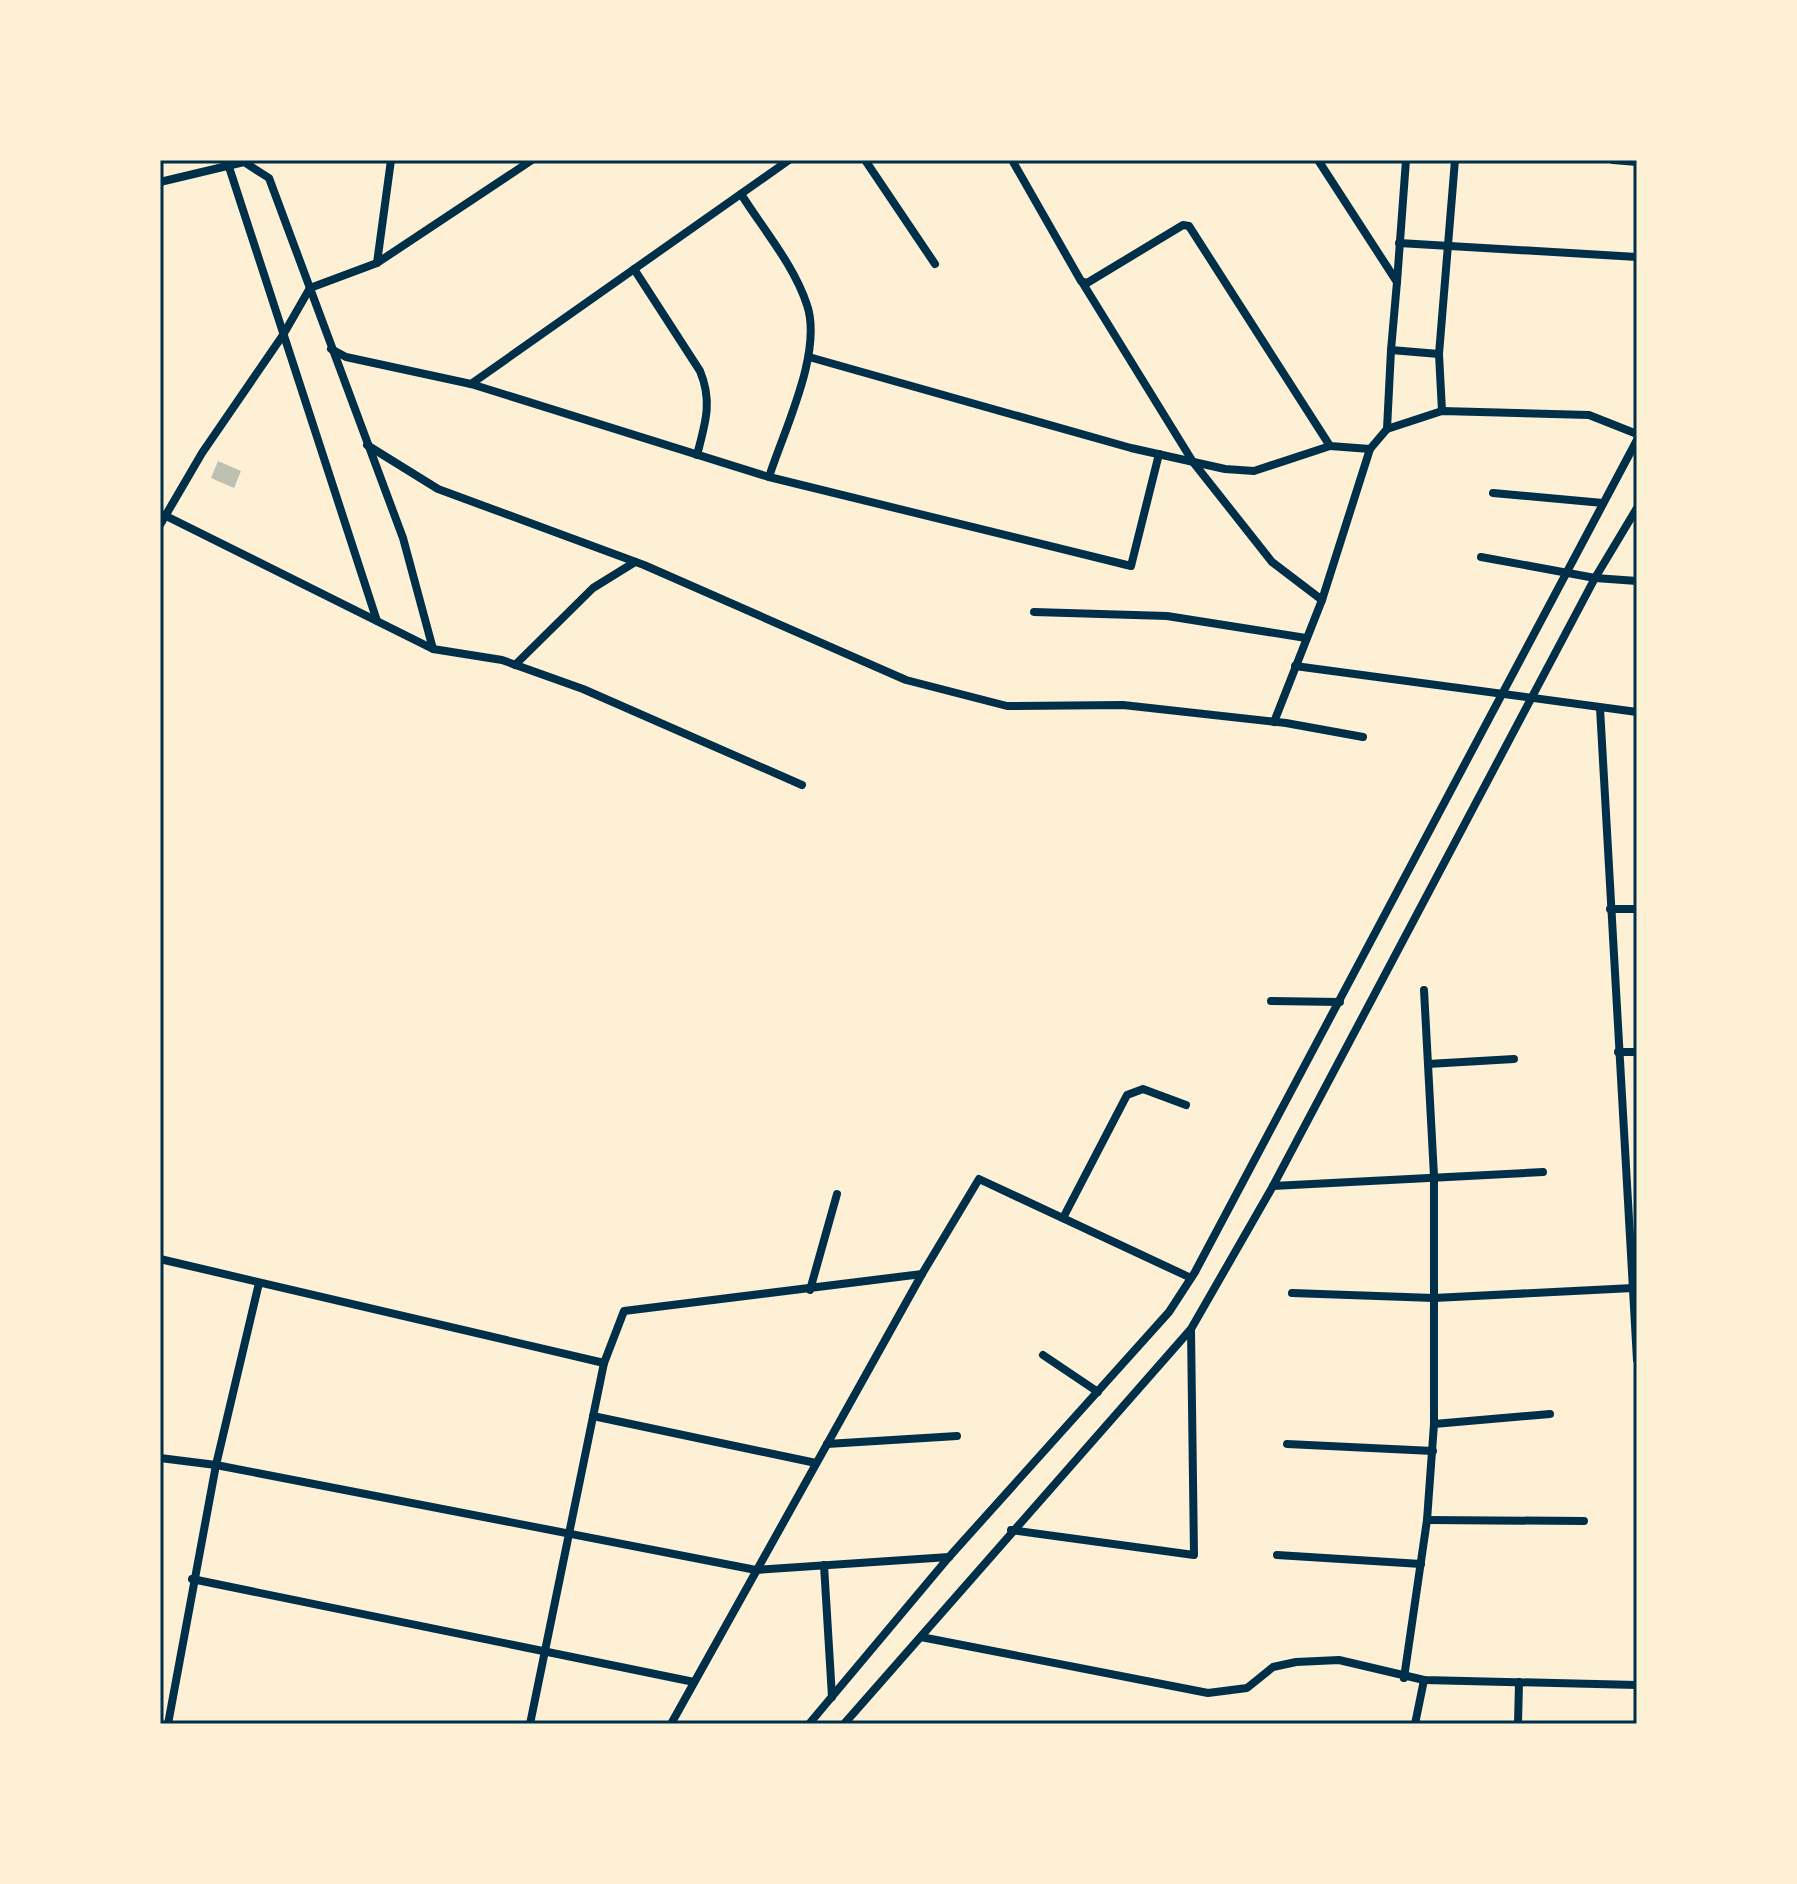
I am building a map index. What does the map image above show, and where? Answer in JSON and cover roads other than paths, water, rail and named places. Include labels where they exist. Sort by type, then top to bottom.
[{"type":"street","points":[[377,263],[391,160]]},
{"type":"street","points":[[160,525],[164,508],[283,335],[310,288],[377,263],[532,160]]},
{"type":"street","points":[[471,384],[789,160]]},
{"type":"street","points":[[865,160],[935,264]]},
{"type":"street","points":[[1012,160],[1081,281],[1193,462],[1272,562],[1322,600]]},
{"type":"street","points":[[1318,160],[1397,282]]},
{"type":"street","points":[[1387,429],[1406,160]]},
{"type":"street","points":[[1442,411],[1439,354],[1455,160]]},
{"type":"street","points":[[1613,160],[1637,162]]},
{"type":"street","points":[[160,182],[244,162],[269,178],[407,551],[433,649]]},
{"type":"street","points":[[229,167],[377,621]]},
{"type":"street","points":[[741,194],[800,288],[808,308],[809,357],[769,477]]},
{"type":"street","points":[[1081,281],[1087,283],[1183,225],[1189,226],[1330,446]]},
{"type":"street","points":[[1399,243],[1637,257]]},
{"type":"street","points":[[634,269],[707,387],[710,408],[697,455]]},
{"type":"street","points":[[331,349],[346,357],[471,384],[769,477],[1131,566],[1159,454]]},
{"type":"street","points":[[1391,350],[1439,354]]},
{"type":"street","points":[[809,357],[1159,454],[1225,469],[1254,471],[1330,446],[1370,449]]},
{"type":"street","points":[[809,1724],[949,1557],[1169,1312],[1191,1278],[1340,1002],[1426,834],[1504,694],[1637,437],[1589,415],[1442,411],[1387,429],[1370,449],[1322,600],[1274,722]]},
{"type":"street","points":[[367,445],[438,489],[635,562],[906,680],[1007,706],[1123,705],[1274,722],[1363,737]]},
{"type":"street","points":[[1493,493],[1603,503]]},
{"type":"street","points":[[164,508],[433,649],[515,665],[583,689],[802,785]]},
{"type":"street","points":[[844,1724],[1011,1530],[1191,1329],[1273,1186],[1595,578],[1637,508]]},
{"type":"street","points":[[1481,557],[1595,578],[1637,581]]},
{"type":"street","points":[[515,665],[593,588],[635,562]]},
{"type":"street","points":[[1034,612],[1167,616],[1306,638]]},
{"type":"street","points":[[1295,666],[1637,712]]},
{"type":"street","points":[[1600,708],[1624,1159],[1634,1256],[1637,1360]]},
{"type":"street","points":[[1610,909],[1637,909]]},
{"type":"street","points":[[1404,1678],[1427,1520],[1434,1424],[1434,1176],[1424,990]]},
{"type":"street","points":[[1271,1001],[1340,1002]]},
{"type":"street","points":[[1618,1052],[1637,1052]]},
{"type":"street","points":[[1428,1064],[1514,1059]]},
{"type":"street","points":[[1063,1218],[1127,1095],[1143,1089],[1186,1105]]},
{"type":"street","points":[[1624,1159],[1637,1157]]},
{"type":"street","points":[[1273,1186],[1543,1172]]},
{"type":"street","points":[[671,1724],[922,1274],[979,1179],[1191,1278]]},
{"type":"street","points":[[810,1290],[837,1194]]},
{"type":"street","points":[[160,1259],[604,1363]]},
{"type":"street","points":[[530,1724],[604,1363],[624,1311],[922,1274]]},
{"type":"street","points":[[168,1724],[192,1579],[259,1283]]},
{"type":"street","points":[[1292,1293],[1434,1298],[1633,1288]]},
{"type":"street","points":[[1011,1530],[1194,1555],[1191,1329]]},
{"type":"street","points":[[1043,1355],[1098,1392]]},
{"type":"street","points":[[1434,1424],[1550,1414]]},
{"type":"street","points":[[593,1416],[816,1463]]},
{"type":"street","points":[[827,1444],[957,1436]]},
{"type":"street","points":[[1287,1444],[1433,1451]]},
{"type":"street","points":[[160,1458],[216,1465],[756,1570],[949,1557]]},
{"type":"street","points":[[1427,1520],[1584,1521]]},
{"type":"street","points":[[1277,1555],[1421,1564]]},
{"type":"street","points":[[824,1565],[832,1697]]},
{"type":"street","points":[[192,1579],[694,1682]]},
{"type":"street","points":[[921,1637],[1208,1693],[1247,1688],[1273,1667],[1296,1662],[1339,1660],[1404,1678],[1424,1680],[1637,1685]]},
{"type":"street","points":[[1415,1724],[1424,1680]]},
{"type":"street","points":[[1518,1724],[1519,1682]]}]
